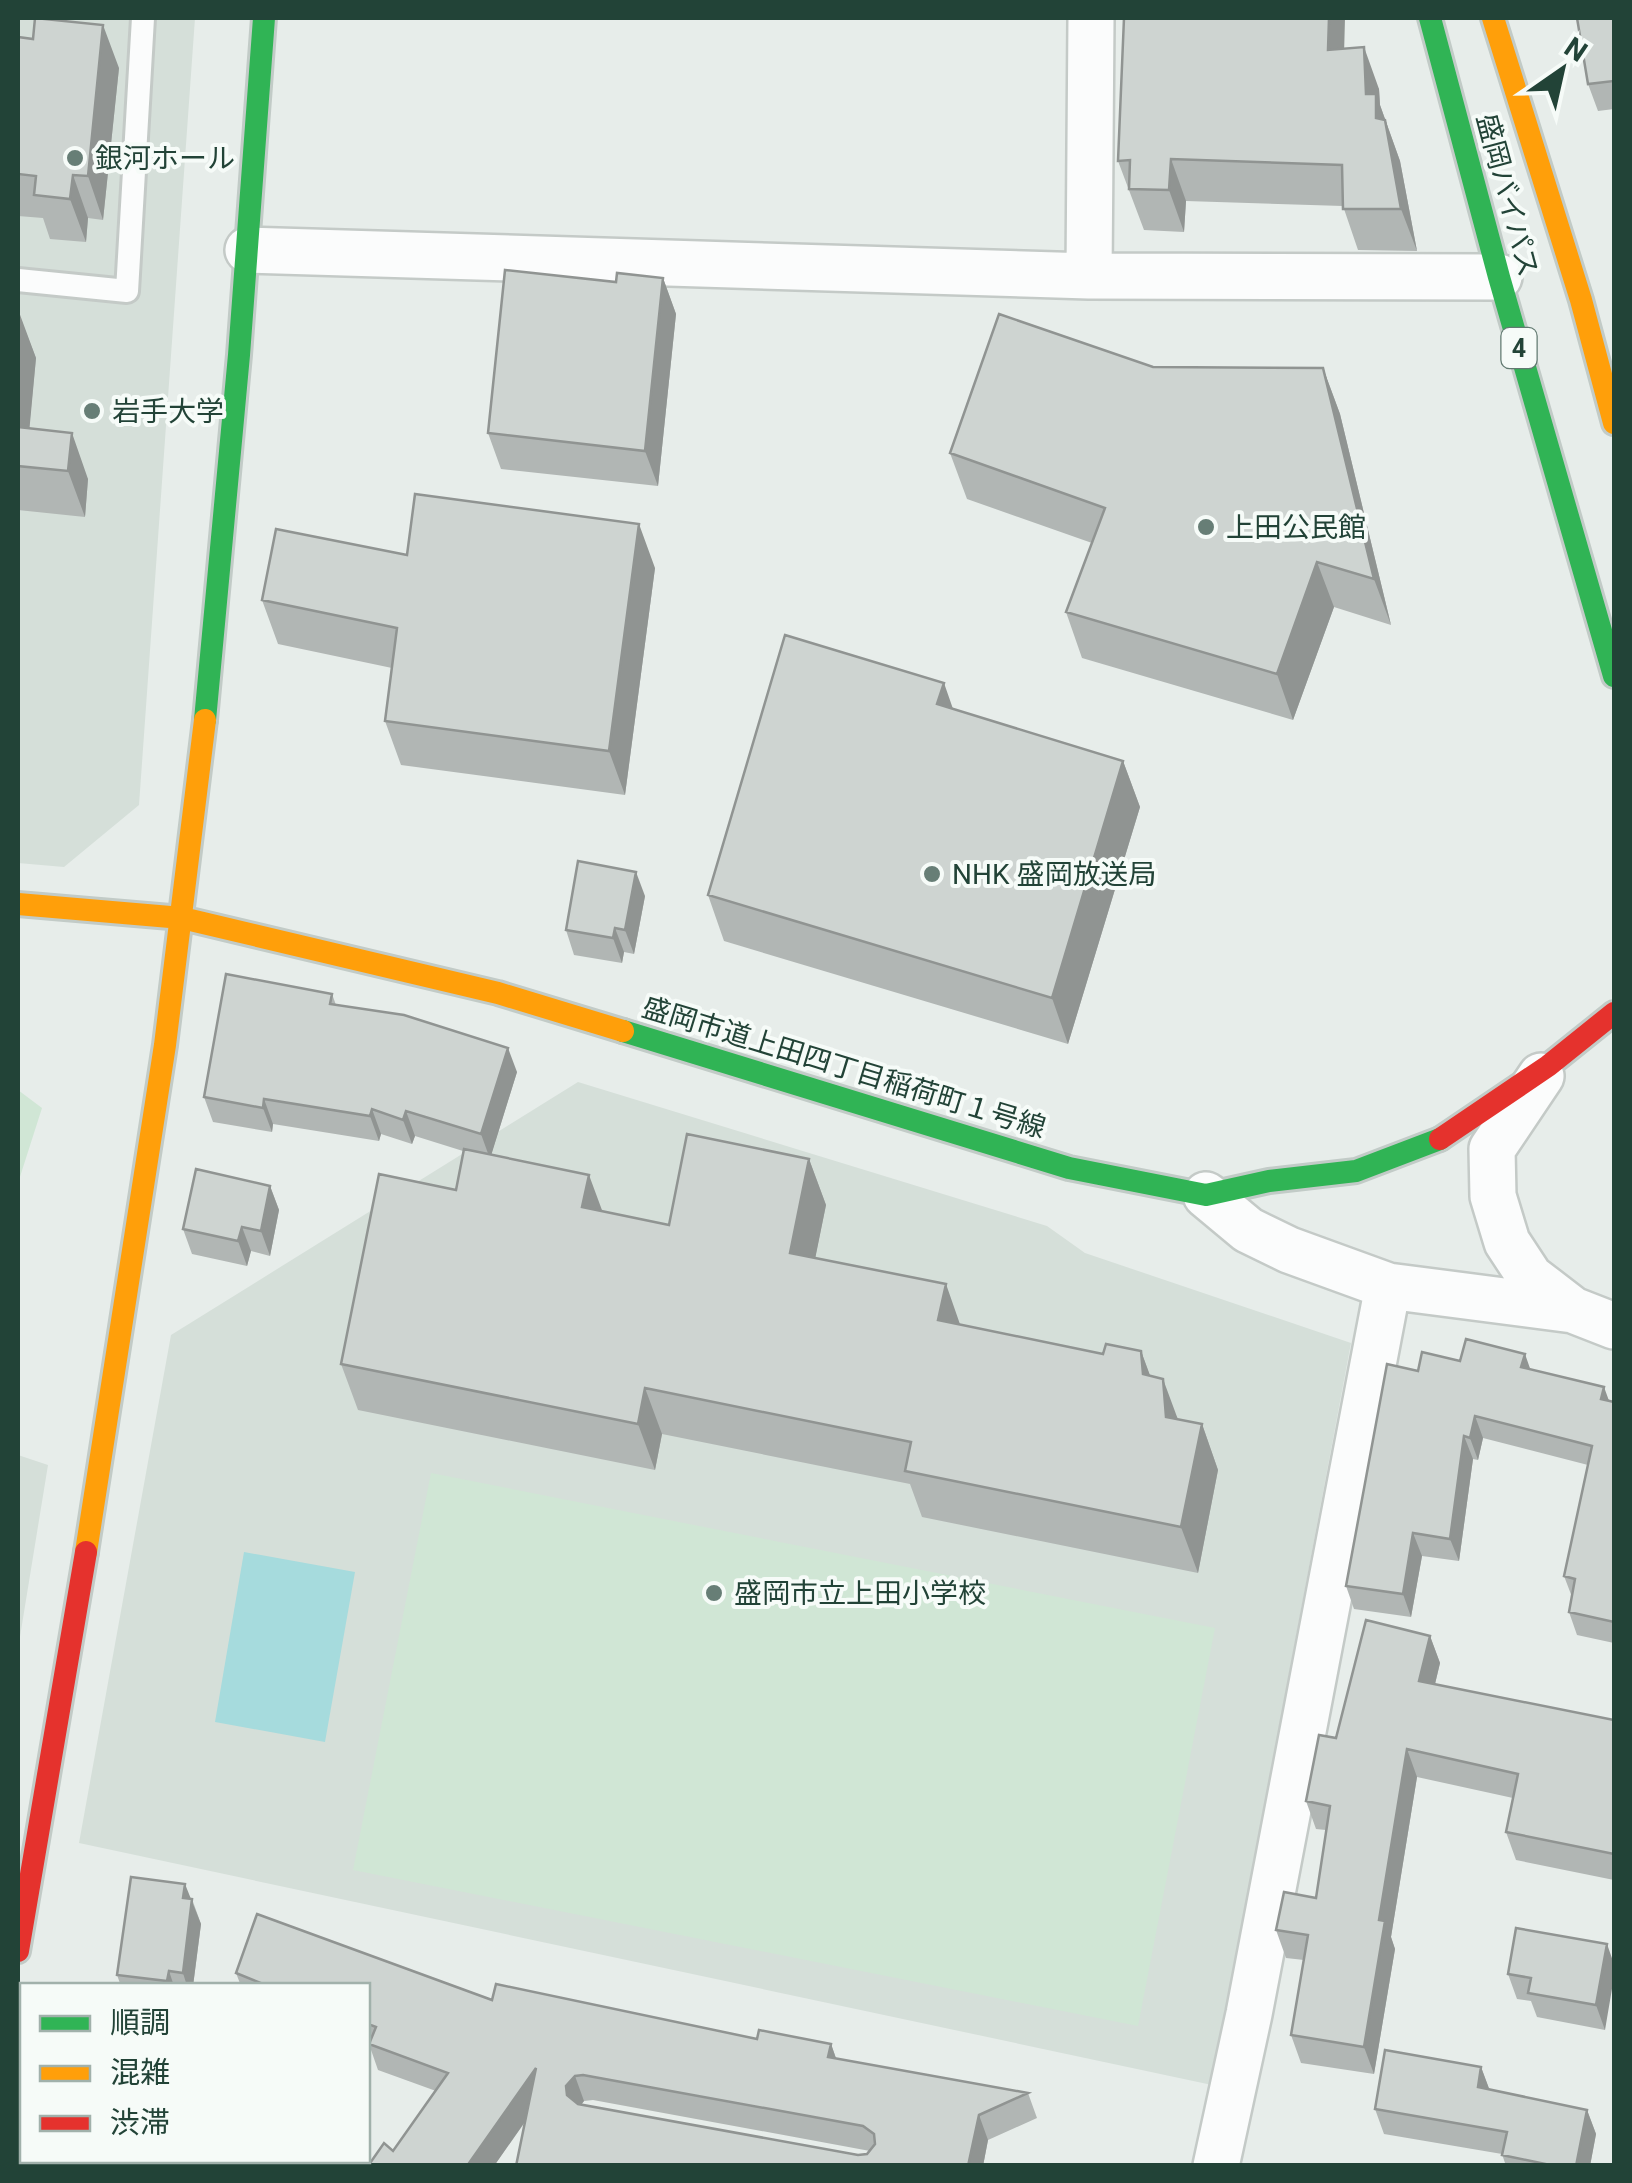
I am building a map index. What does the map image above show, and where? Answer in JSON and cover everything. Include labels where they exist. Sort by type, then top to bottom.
[{"type":"main road","points":[[18,1951],[104,1441],[182,918],[223,555],[264,18]]},
{"type":"main road","name":"盛岡バイパス","points":[[1430,18],[1499,277],[1614,676]]},
{"type":"main road","name":"盛岡バイパス","points":[[1492,18],[1598,292],[1614,423]]},
{"type":"main road","name":"盛岡市道上田四丁目稲荷町１号線","points":[[18,904],[182,918],[498,993],[1069,1168],[1206,1195],[1269,1181],[1356,1171],[1440,1139],[1548,1066],[1614,1013]]},
{"type":"street","points":[[1090,276],[1091,18]]},
{"type":"street","points":[[248,250],[1090,276],[1499,277]]},
{"type":"street","points":[[1548,1066],[1492,1149],[1493,1196],[1508,1242],[1530,1277],[1573,1310]]},
{"type":"street","points":[[1206,1195],[1248,1230],[1289,1250],[1388,1286],[1573,1310],[1614,1326]]},
{"type":"street","points":[[1216,2166],[1249,2014],[1388,1286]]},
{"type":"lane","points":[[18,280],[126,291],[143,18]]},
{"type":"shaded area","name":"岩手大学","points":[[18,18],[195,18],[139,805],[64,867],[18,863]]},
{"type":"shaded area","name":"盛岡市立上田小学校","points":[[578,1082],[1047,1226],[1085,1253],[1351,1343],[1212,2085],[79,1843],[171,1335]]},
{"type":"shaded area","points":[[18,1455],[48,1465],[18,1649]]},
{"type":"green space","points":[[18,1090],[42,1108],[18,1183]]},
{"type":"green space","points":[[431,1473],[1215,1628],[1138,2026],[353,1870]]},
{"type":"water","points":[[244,1552],[355,1572],[325,1742],[215,1722]]},
{"type":"building","points":[[35,18],[103,25],[88,176],[73,175],[70,199],[34,195],[36,176],[18,174],[18,37],[33,39]]},
{"type":"building","points":[[1124,18],[1329,18],[1328,50],[1364,47],[1366,94],[1376,94],[1376,118],[1385,120],[1401,209],[1343,209],[1342,165],[1171,159],[1169,190],[1129,189],[1130,160],[1118,161]]},
{"type":"building","points":[[1577,18],[1614,18],[1614,81],[1588,84]]},
{"type":"building","points":[[505,270],[616,282],[617,273],[663,278],[645,451],[488,433]]},
{"type":"building","name":"上田公民館","points":[[999,314],[1153,367],[1323,368],[1374,579],[1317,562],[1277,674],[1066,612],[1105,508],[950,453]]},
{"type":"building","points":[[18,427],[72,433],[68,471],[18,466]]},
{"type":"building","points":[[415,494],[639,524],[609,751],[385,721],[397,628],[262,600],[276,529],[407,555]]},
{"type":"building","name":"NHK 盛岡放送局","points":[[785,635],[944,683],[937,704],[1123,761],[1052,998],[708,895]]},
{"type":"building","points":[[578,861],[636,872],[625,930],[615,928],[613,938],[566,930]]},
{"type":"building","points":[[226,974],[332,994],[330,1004],[404,1015],[508,1048],[481,1134],[406,1111],[403,1120],[372,1109],[370,1116],[264,1099],[263,1108],[204,1097]]},
{"type":"building","name":"盛岡市立上田小学校","points":[[687,1134],[809,1159],[790,1253],[946,1284],[938,1320],[1103,1354],[1106,1344],[1141,1351],[1143,1374],[1163,1379],[1166,1417],[1202,1424],[1181,1527],[905,1471],[911,1442],[645,1388],[638,1424],[341,1364],[379,1174],[456,1190],[464,1149],[589,1175],[582,1207],[669,1225]]},
{"type":"building","points":[[196,1169],[270,1186],[261,1231],[242,1227],[238,1241],[183,1229]]},
{"type":"building","points":[[1466,1339],[1525,1354],[1521,1367],[1604,1387],[1601,1399],[1614,1402],[1614,1622],[1569,1612],[1575,1579],[1564,1576],[1592,1446],[1475,1416],[1470,1438],[1464,1436],[1450,1539],[1413,1533],[1403,1594],[1346,1586],[1387,1364],[1418,1371],[1422,1352],[1460,1361]]},
{"type":"building","points":[[1366,1620],[1430,1636],[1419,1681],[1614,1720],[1614,1854],[1506,1832],[1518,1774],[1407,1749],[1379,1920],[1385,1921],[1364,2047],[1291,2035],[1308,1935],[1276,1930],[1284,1892],[1316,1898],[1330,1806],[1306,1801],[1319,1735],[1336,1738]]},
{"type":"building","points":[[131,1877],[185,1884],[183,1898],[192,1899],[183,1973],[169,1971],[167,1981],[117,1975]]},
{"type":"building","points":[[257,1914],[492,2000],[496,1984],[757,2039],[759,2030],[831,2044],[828,2057],[1028,2093],[979,2115],[968,2166],[516,2166],[536,2068],[467,2166],[368,2166],[384,2143],[393,2151],[448,2073],[370,2044],[376,2027],[370,2025],[370,1983],[261,1983],[236,1973]],"holes":[[[583,2075],[863,2126],[874,2134],[875,2144],[867,2154],[858,2155],[578,2104],[567,2095],[566,2086],[575,2076]]]},
{"type":"building","points":[[1516,1928],[1607,1944],[1596,2005],[1528,1993],[1531,1978],[1508,1974]]},
{"type":"building","points":[[1385,2050],[1481,2067],[1478,2087],[1587,2110],[1576,2166],[1555,2166],[1502,2155],[1507,2132],[1375,2109]]},
{"type":"building","points":[[44,2163],[94,2163],[94,2166]]},
{"type":"building","points":[[229,2163],[292,2163],[291,2166]]},
{"type":"traffic: fast","points":[[205,720],[239,355],[264,18]]},
{"type":"traffic: fast","points":[[1430,18],[1499,277],[1614,676]]},
{"type":"traffic: fast","points":[[623,1031],[1069,1168],[1206,1195],[1269,1181],[1356,1171],[1440,1139]]},
{"type":"traffic: slow","points":[[1493,18],[1581,300],[1614,423]]},
{"type":"traffic: slow","points":[[86,1552],[165,1045],[205,720]]},
{"type":"traffic: slow","points":[[18,904],[182,918],[498,993],[623,1031]]},
{"type":"traffic: jam","points":[[1440,1139],[1548,1066],[1614,1013]]},
{"type":"traffic: jam","points":[[18,1951],[86,1552]]},
{"type":"place","name":"銀河ホール","points":[[75,158]]},
{"type":"place","name":"岩手大学","points":[[92,411]]},
{"type":"place","name":"上田公民館","points":[[1206,527]]},
{"type":"place","name":"NHK 盛岡放送局","points":[[932,874]]},
{"type":"place","name":"盛岡市立上田小学校","points":[[714,1593]]}]
